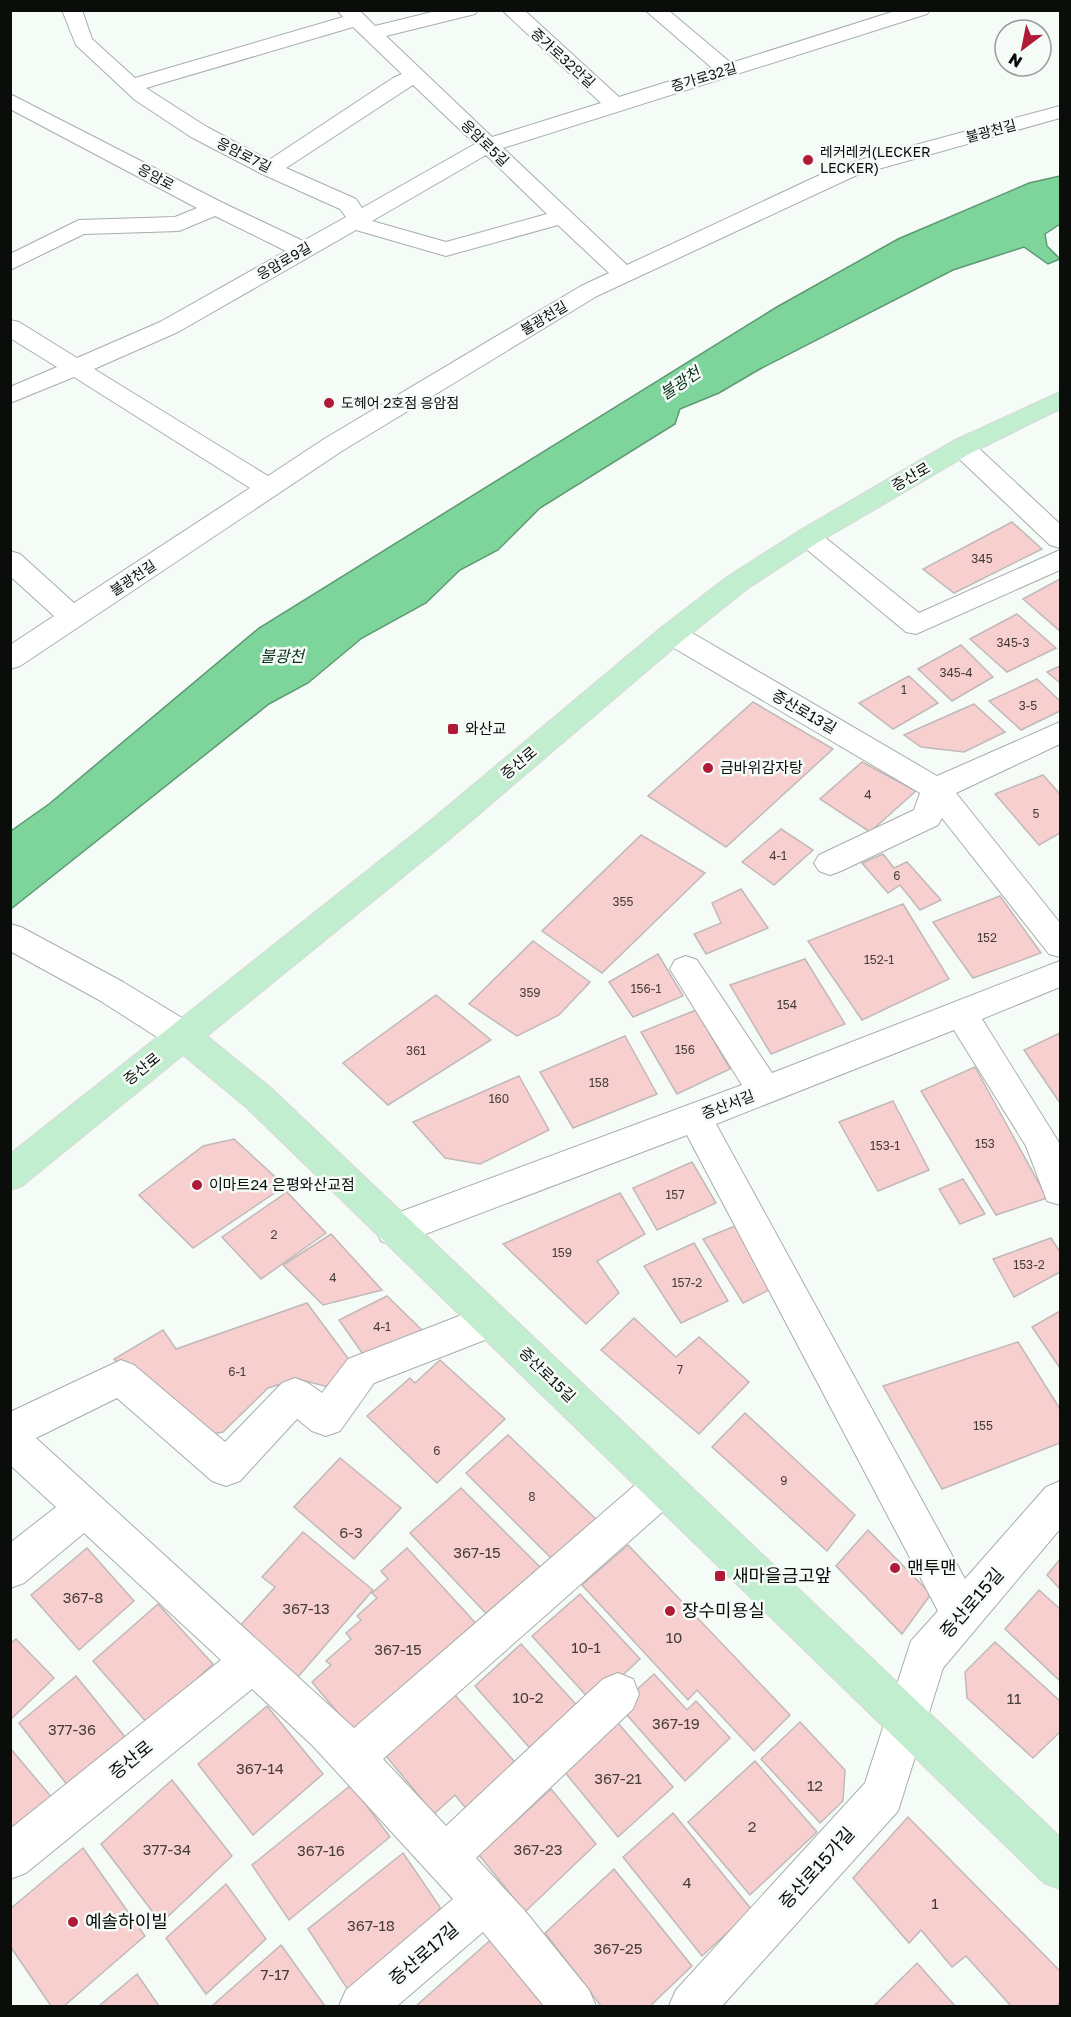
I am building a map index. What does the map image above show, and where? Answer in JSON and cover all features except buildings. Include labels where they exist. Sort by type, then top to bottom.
[{"type":"main road","name":"증산로","points":[[10,1175],[441,829],[672,634],[737,583],[808,537],[962,447],[1060,400]]},
{"type":"main road","name":"증산로15길","points":[[183,1036],[259,1098],[1060,1867]]},
{"type":"street","name":"응암로7길","points":[[72,10],[83,42],[130,86],[199,132],[270,169],[348,204],[364,226],[446,249],[560,217]]},
{"type":"street","points":[[130,86],[358,21],[468,10]]},
{"type":"street","name":"증가로32안길","points":[[512,10],[615,105]]},
{"type":"street","points":[[656,10],[727,70]]},
{"type":"street","name":"증가로32길","points":[[489,145],[920,10]]},
{"type":"street","name":"응암로5길","points":[[358,21],[489,145],[560,217],[624,275]]},
{"type":"street","points":[[270,169],[399,82],[417,76]]},
{"type":"street","name":"응암로","points":[[10,100],[215,208],[303,250]]},
{"type":"street","name":"불광천길","points":[[10,659],[333,445],[588,291],[849,170],[1060,112]]},
{"type":"street","name":"응암로9길","points":[[10,396],[74,366],[169,327],[489,145]]},
{"type":"street","points":[[10,263],[79,227],[179,224],[215,208]]},
{"type":"street","points":[[10,327],[268,488]]},
{"type":"street","points":[[962,447],[1060,538]]},
{"type":"street","points":[[808,537],[916,626],[1060,559]]},
{"type":"street","points":[[10,560],[21,580],[73,618]]},
{"type":"street","name":"증산로13길","points":[[672,634],[936,789],[1060,945]]},
{"type":"street","points":[[830,863],[927,817],[936,789],[1060,732]]},
{"type":"street","points":[[10,936],[102,986],[183,1036]]},
{"type":"street","points":[[686,969],[765,1091]]},
{"type":"street","name":"증산서길","points":[[394,1230],[765,1091],[1060,974]]},
{"type":"street","points":[[961,1013],[1041,1141],[1060,1190]]},
{"type":"street","points":[[695,1117],[963,1614]]},
{"type":"street","points":[[10,1431],[121,1377],[226,1468],[295,1395],[326,1418],[361,1371],[490,1321]]},
{"type":"street","points":[[10,1439],[328,1731],[509,1927],[573,2007]]},
{"type":"street","points":[[352,1758],[663,1486]]},
{"type":"street","name":"증산로15길","points":[[908,1719],[926,1656],[1060,1500]]},
{"type":"street","points":[[10,1569],[85,1508]]},
{"type":"street","name":"증산로","points":[[10,1857],[252,1662]]},
{"type":"street","points":[[444,1858],[618,1694]]},
{"type":"street","name":"증산로15가길","points":[[703,2005],[883,1796],[908,1719]]},
{"type":"street","name":"증산로17길","points":[[363,2007],[485,1900]]},
{"type":"water","name":"불광천","points":[[1060,176],[1060,224],[1045,234],[1047,246],[1060,259],[1048,264],[1024,247],[953,270],[760,369],[719,393],[680,409],[675,424],[540,508],[498,550],[460,570],[426,603],[362,638],[308,683],[269,704],[11,909],[11,831],[49,804],[259,628],[775,308],[898,239],[1029,183]]},
{"type":"place","name":"레커레커(LECKER LECKER)","points":[[808,160]]},
{"type":"place","name":"도헤어 2호점 응암점","points":[[329,403]]},
{"type":"place","name":"와산교","points":[[453,729]]},
{"type":"place","name":"금바위감자탕","points":[[708,768]]},
{"type":"place","name":"이마트24 은평와산교점","points":[[197,1185]]},
{"type":"place","name":"맨투맨","points":[[895,1568]]},
{"type":"place","name":"새마을금고앞","points":[[720,1576]]},
{"type":"place","name":"장수미용실","points":[[670,1611]]},
{"type":"place","name":"예솔하이빌","points":[[73,1922]]}]
